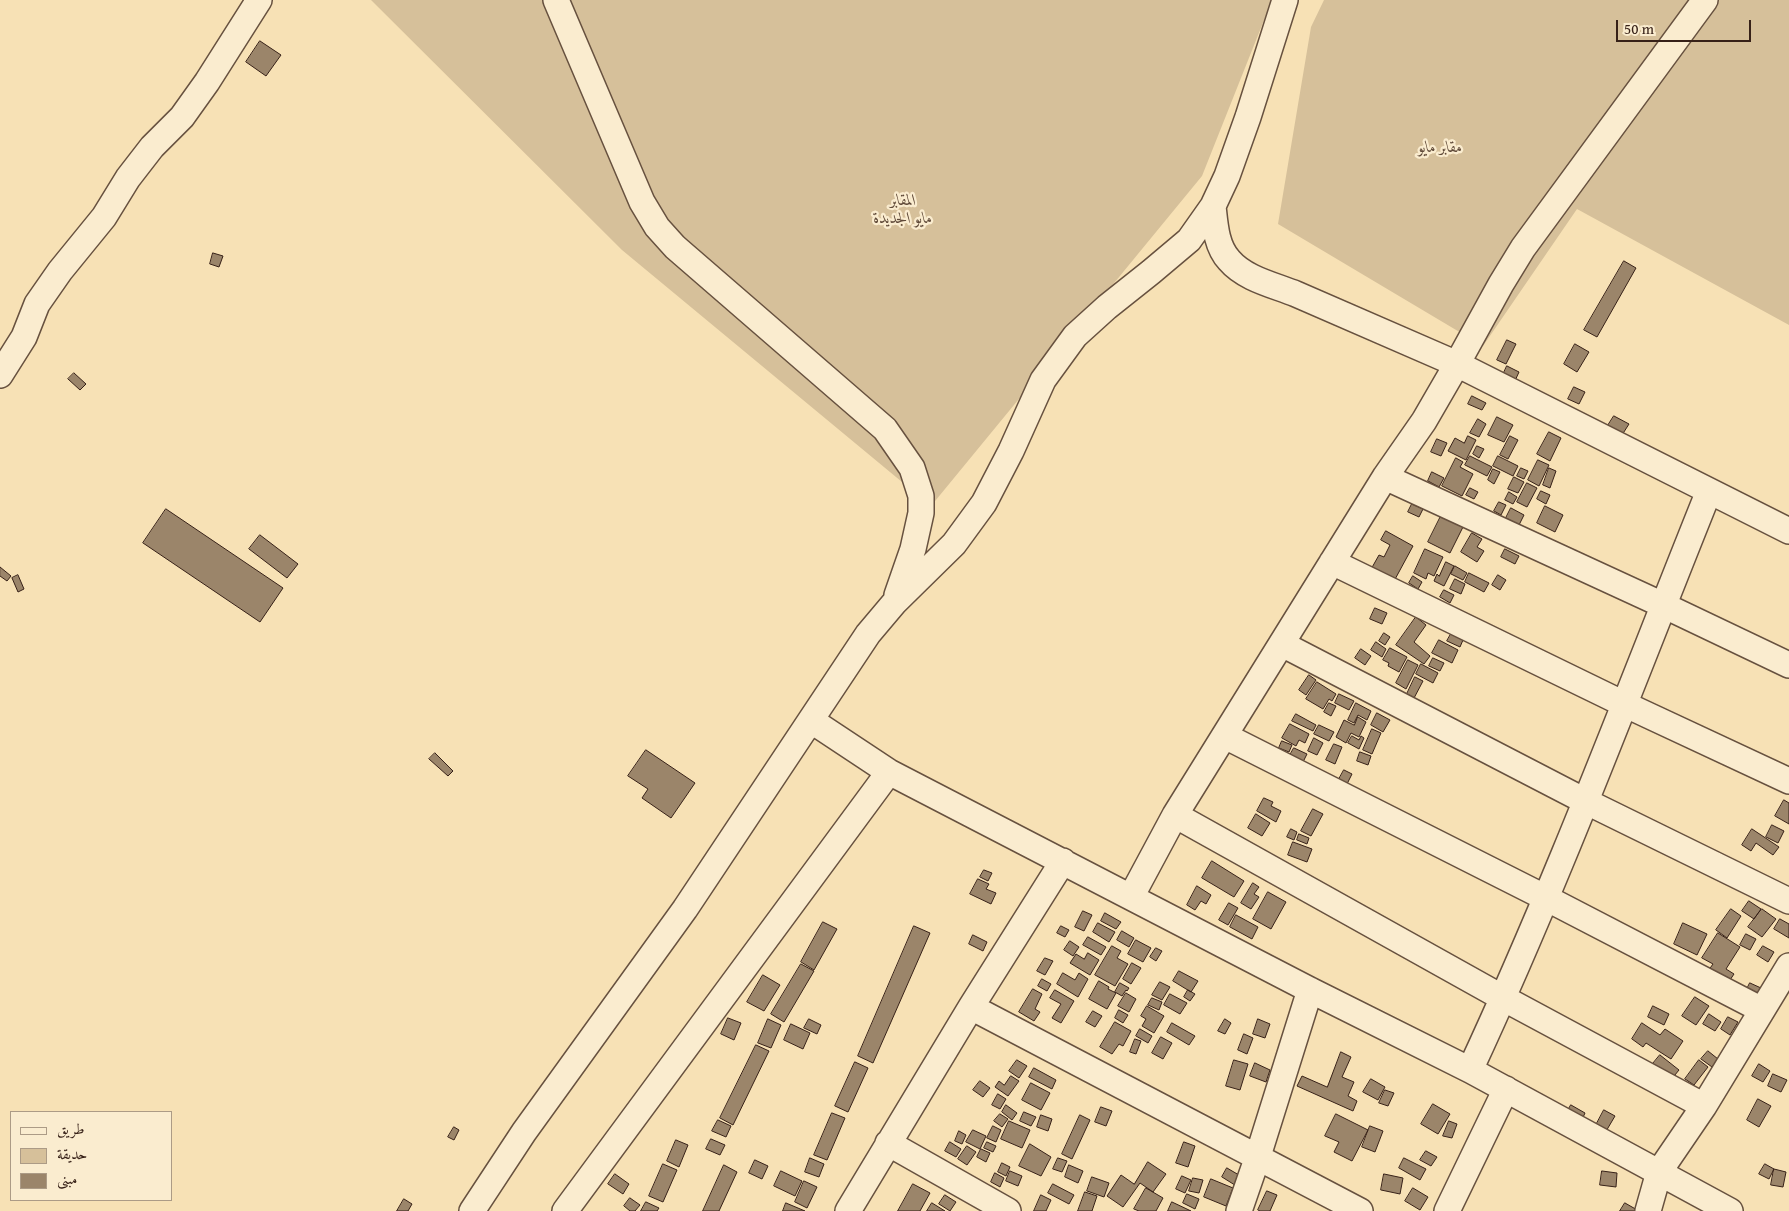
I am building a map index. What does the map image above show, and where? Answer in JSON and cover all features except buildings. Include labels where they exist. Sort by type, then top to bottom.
[{"type":"street","points":[[0,375],[24,337],[37,304],[60,271],[104,217],[128,178],[152,147],[182,118],[260,0]]},
{"type":"street","points":[[556,0],[642,202],[657,227],[675,247],[885,429],[912,468],[921,496],[920,513],[913,549],[895,602]]},
{"type":"street","points":[[472,1211],[524,1132],[685,909],[812,721],[868,634],[920,575],[954,544],[984,503],[1011,451],[1043,380],[1075,336],[1107,307],[1189,240],[1213,206],[1227,176],[1248,117],[1285,0]]},
{"type":"street","points":[[1131,897],[1175,815],[1385,477],[1424,421],[1500,284],[1523,248],[1705,0]]},
{"type":"street","points":[[1213,206],[1218,239],[1227,259],[1237,268],[1258,280],[1291,292],[1457,364],[1789,531]]},
{"type":"street","points":[[1385,477],[1789,665]]},
{"type":"street","points":[[1470,1070],[1504,998],[1546,898],[1709,491]]},
{"type":"street","points":[[1332,562],[1624,704],[1789,781]]},
{"type":"street","points":[[1282,644],[1585,802],[1789,901]]},
{"type":"street","points":[[812,721],[889,772],[1310,990],[1470,1070],[1730,1211]]},
{"type":"street","points":[[1225,736],[1546,898],[1762,1010]]},
{"type":"street","points":[[565,1211],[889,772]]},
{"type":"street","points":[[1175,815],[1504,998],[1704,1106]]},
{"type":"street","points":[[848,1211],[971,1007],[1063,861]]},
{"type":"street","points":[[1648,1211],[1659,1172],[1704,1106],[1789,966]]},
{"type":"street","points":[[1239,1211],[1310,990]]},
{"type":"street","points":[[971,1007],[1360,1211]]},
{"type":"street","points":[[1447,1211],[1506,1089]]},
{"type":"street","points":[[888,1143],[1008,1211]]},
{"type":"green space","name":"المقابر مايو الجديدة","points":[[371,0],[1272,0],[1202,176],[931,506],[622,250]]},
{"type":"green space","name":"مقابر مايو","points":[[1324,0],[1789,0],[1789,325],[1577,209],[1483,346],[1278,224],[1311,27]]}]
